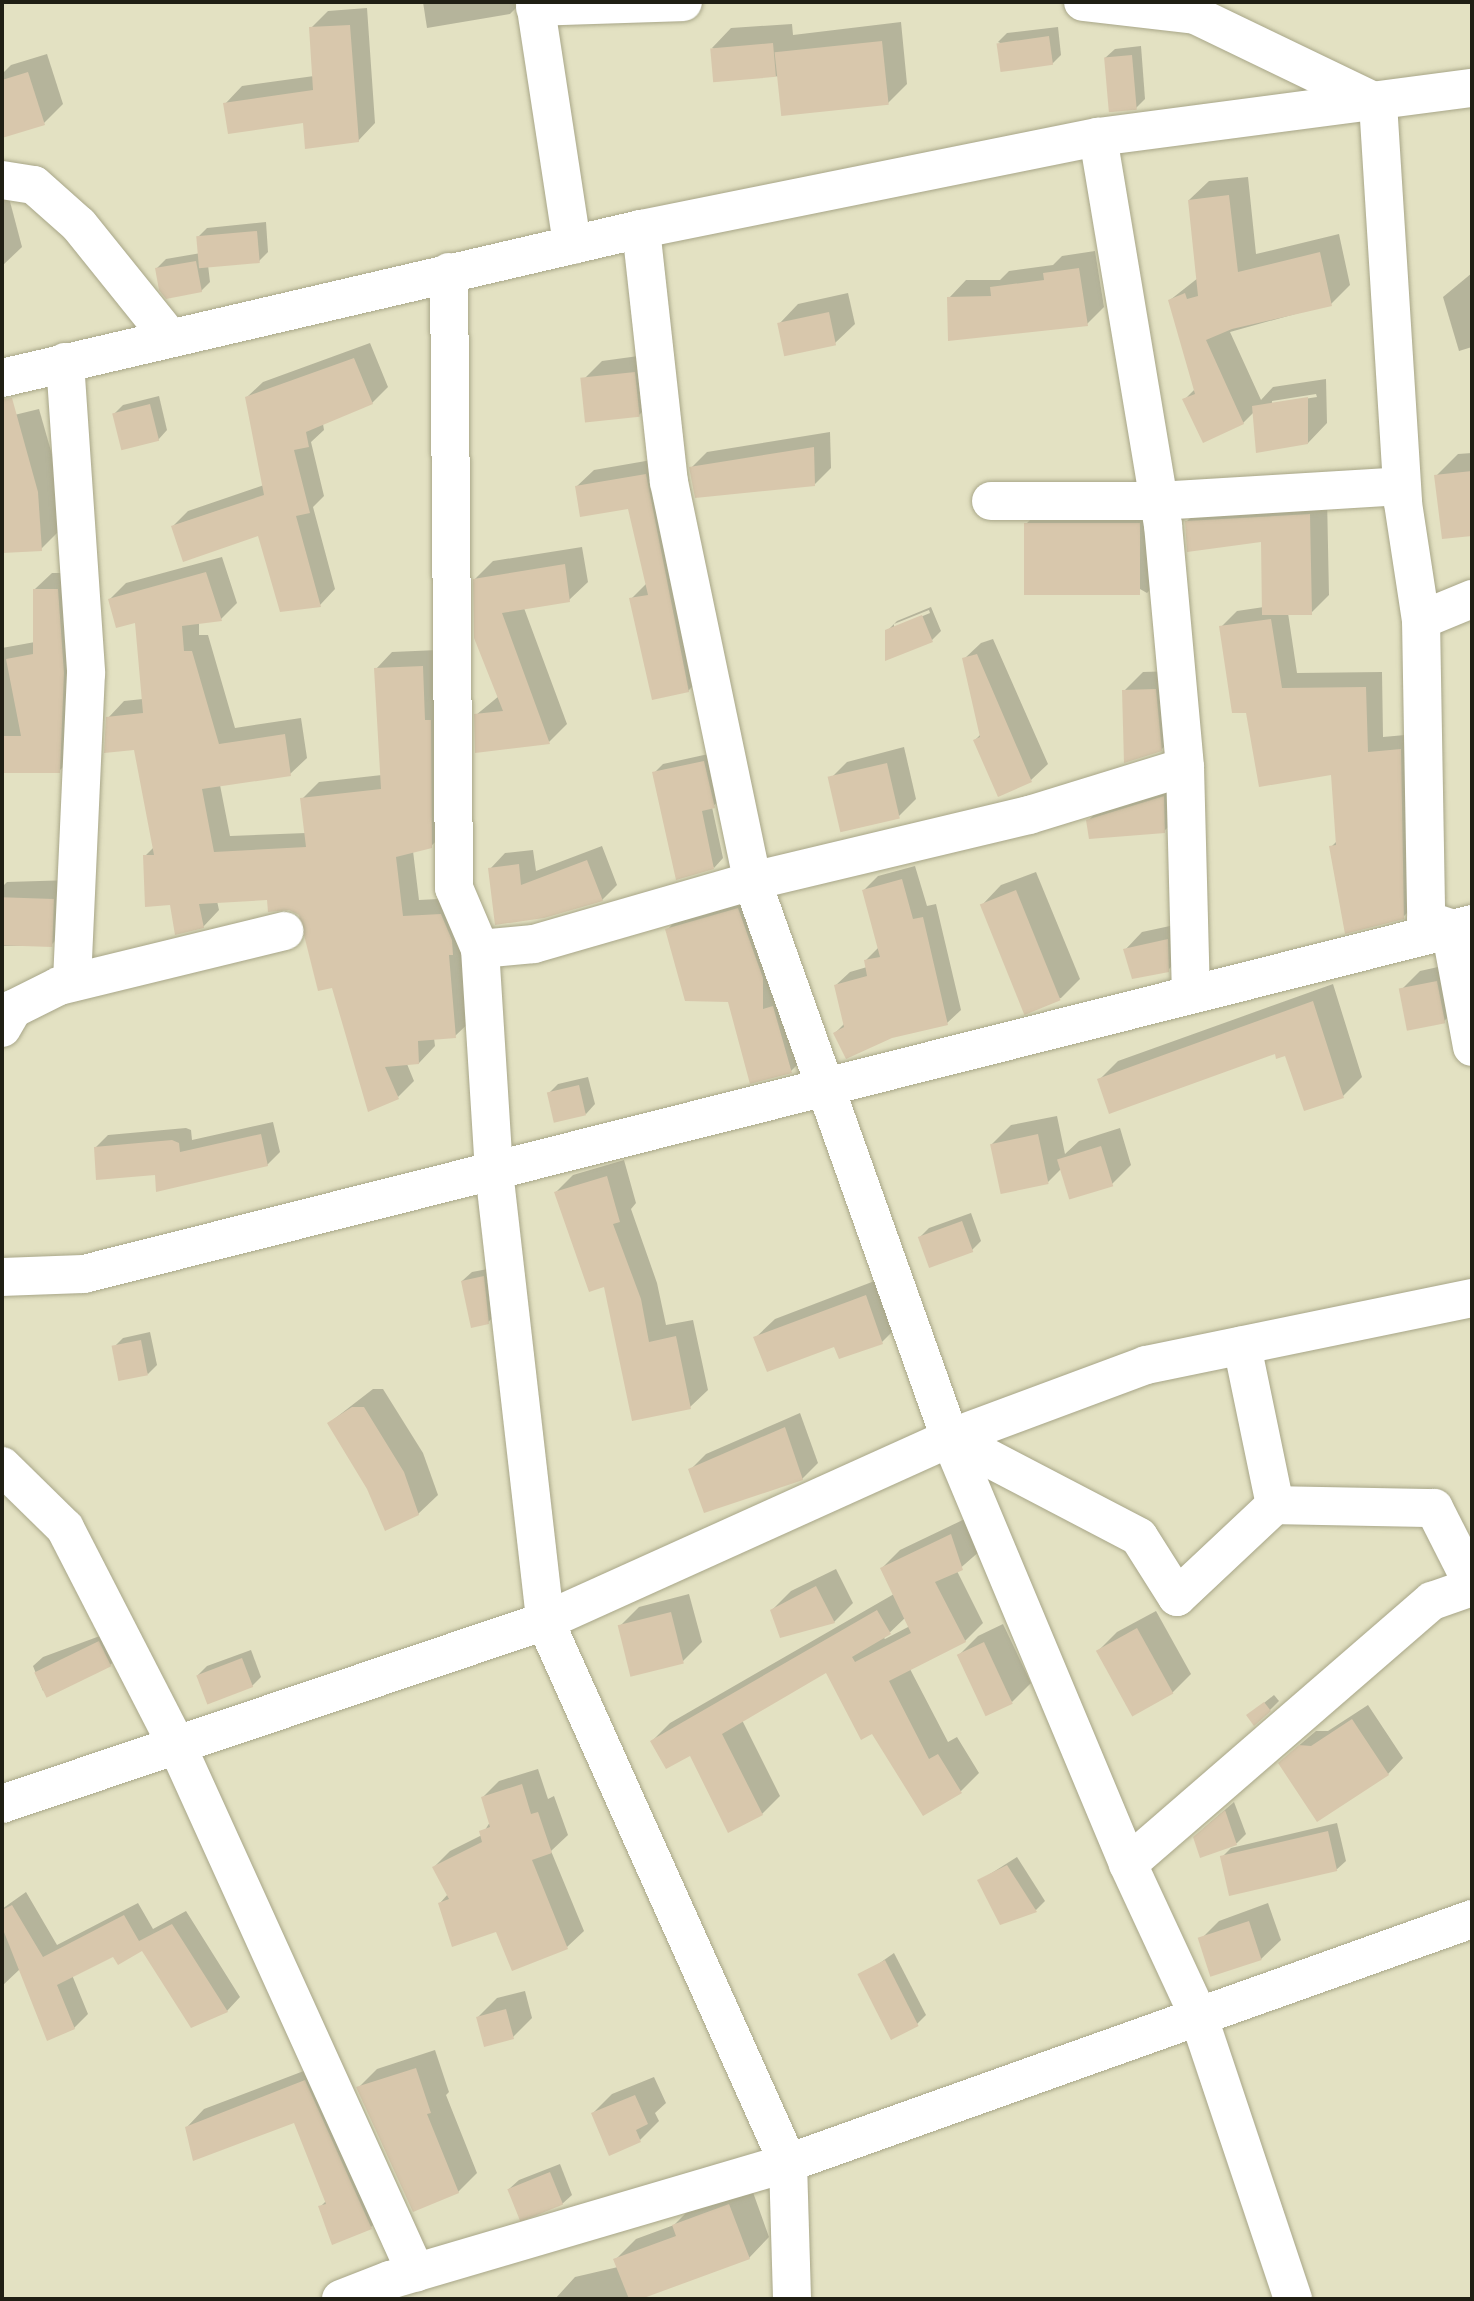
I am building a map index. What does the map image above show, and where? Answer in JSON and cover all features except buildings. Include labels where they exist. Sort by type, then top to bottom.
[{"type":"street","points":[[572,245],[535,4],[682,2]]},
{"type":"street","points":[[1083,2],[1195,15],[1378,103]]},
{"type":"street","points":[[2,378],[641,229],[1098,137],[1378,103],[1472,88]]},
{"type":"street","points":[[1378,103],[1402,486],[1421,620],[1426,920],[1461,926]]},
{"type":"street","points":[[1098,137],[1158,501],[1185,767],[1191,991]]},
{"type":"street","points":[[2,180],[34,185],[79,225],[170,338]]},
{"type":"street","points":[[641,229],[669,482],[751,881],[821,1086],[950,1438],[1128,1864],[1198,2015],[1293,2299]]},
{"type":"street","points":[[449,272],[454,888],[480,949],[494,1171],[545,1621],[788,2163],[792,2299]]},
{"type":"street","points":[[65,362],[86,673],[72,982]]},
{"type":"street","points":[[991,501],[1158,501],[1402,486]]},
{"type":"street","points":[[1421,620],[1472,599]]},
{"type":"street","points":[[480,949],[534,944],[751,881],[1029,815],[1185,767]]},
{"type":"street","points":[[2,1277],[84,1274],[1191,991],[1461,926]]},
{"type":"street","points":[[1461,926],[1472,1047]]},
{"type":"street","points":[[2,1028],[13,1009],[72,982],[284,931]]},
{"type":"street","points":[[2,1804],[178,1748],[545,1621],[950,1438],[1146,1365],[1472,1298]]},
{"type":"street","points":[[1242,1345],[1275,1505]]},
{"type":"street","points":[[950,1438],[1139,1537],[1177,1597],[1275,1505],[1434,1508],[1472,1585],[1432,1601],[1128,1864]]},
{"type":"street","points":[[2,1466],[65,1528],[178,1748],[401,2284]]},
{"type":"street","points":[[341,2299],[401,2284],[788,2163],[1472,1919]]}]
